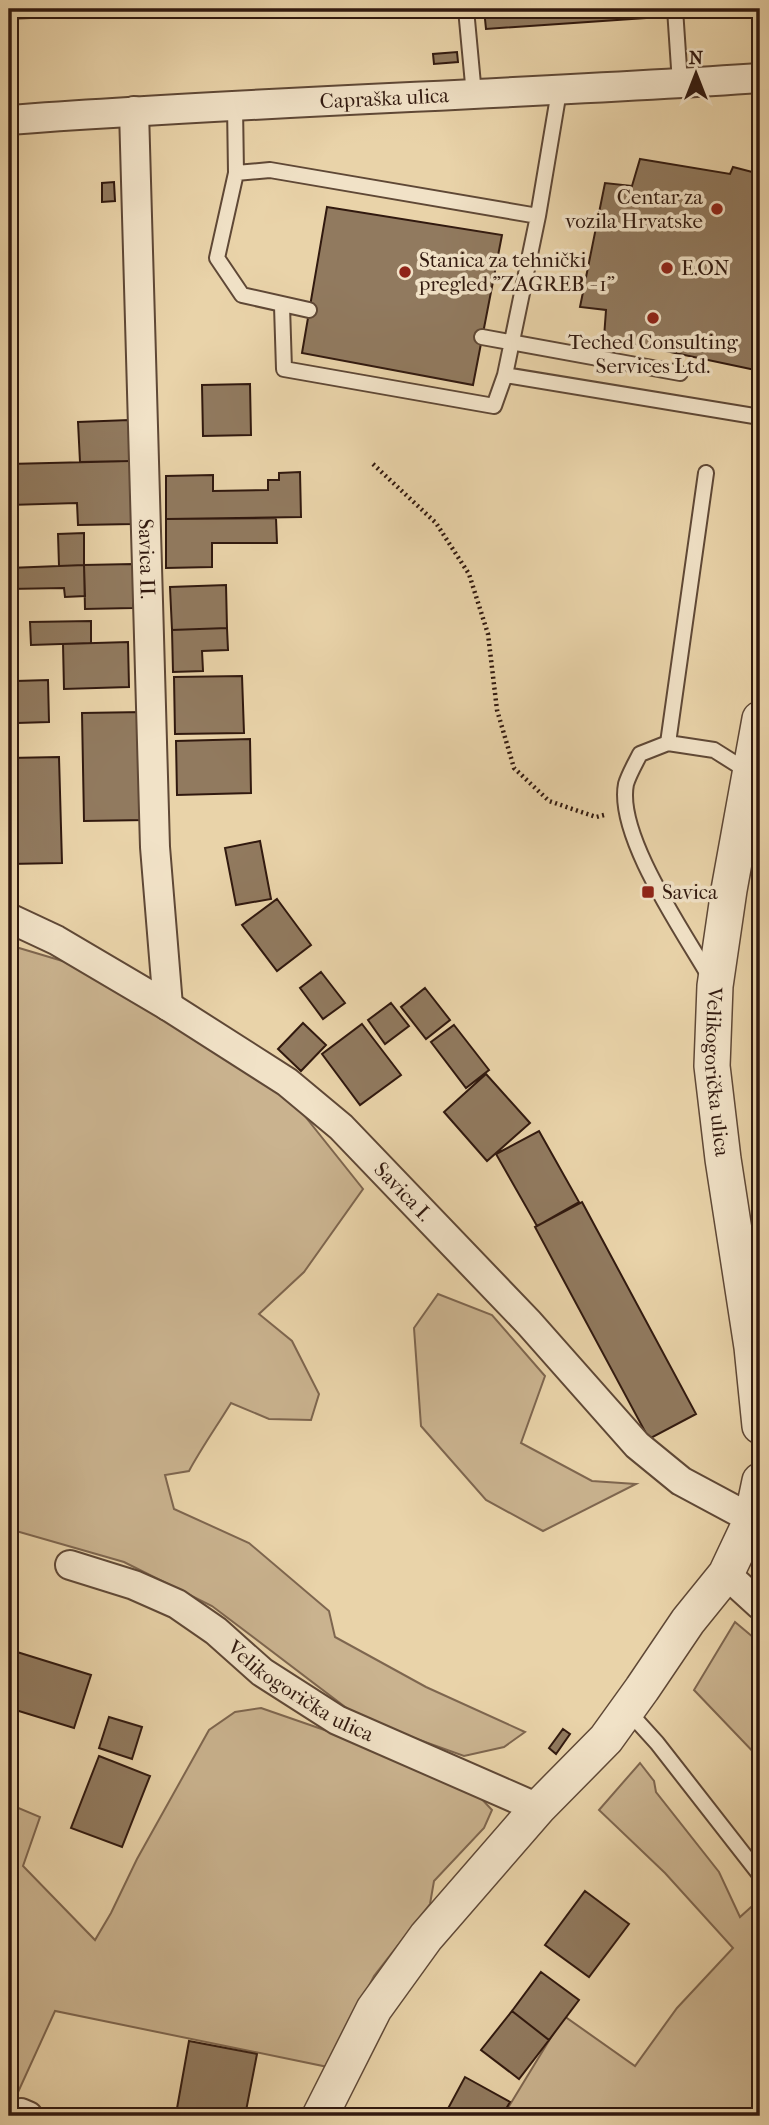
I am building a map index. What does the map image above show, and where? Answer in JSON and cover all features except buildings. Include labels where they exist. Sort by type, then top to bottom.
[{"type":"street","name":"Capraška ulica","points":[[9,120],[760,78]]},
{"type":"street","name":"Savica II.","points":[[134,111],[155,835],[168,1006]]},
{"type":"street","name":"Velikogorička ulica","points":[[760,719],[729,890],[715,986],[712,1066],[723,1159],[752,1347],[760,1426]]},
{"type":"street","name":"Savica I.","points":[[9,918],[56,940],[168,1006],[287,1082],[341,1127],[529,1323],[637,1446],[681,1481],[757,1496]]},
{"type":"street","points":[[320,2116],[373,2009],[426,1937],[538,1808],[606,1739],[688,1621],[726,1574],[757,1496]]},
{"type":"street","name":"Velikogorička ulica","points":[[70,1565],[134,1585],[177,1604],[216,1631],[262,1672],[337,1720],[538,1808]]},
{"type":"street","points":[[726,1574],[760,1605]]},
{"type":"lane","points":[[9,11],[52,9]]},
{"type":"lane","points":[[467,9],[474,95]]},
{"type":"lane","points":[[675,9],[680,83]]},
{"type":"lane","points":[[282,306],[284,369],[494,406],[505,374],[538,216],[559,91]]},
{"type":"lane","points":[[235,106],[236,173],[217,258],[242,295],[309,310]]},
{"type":"lane","points":[[236,173],[270,170],[538,216]]},
{"type":"lane","points":[[482,337],[680,373]]},
{"type":"lane","points":[[505,374],[760,417]]},
{"type":"lane","points":[[668,743],[706,473]]},
{"type":"lane","points":[[715,986],[636,846],[626,811],[626,784],[640,754],[668,743],[714,750],[751,773]]},
{"type":"lane","points":[[627,1710],[657,1743],[760,1875]]},
{"type":"path","points":[[373,464],[436,523],[469,574],[488,634],[497,710],[514,768],[549,801],[596,817],[626,811]]},
{"type":"shaded area","points":[[9,945],[86,968],[288,1095],[363,1189],[304,1272],[259,1314],[292,1341],[319,1394],[311,1420],[269,1419],[231,1403],[189,1471],[165,1475],[174,1509],[249,1543],[329,1611],[335,1637],[426,1687],[525,1732],[504,1747],[464,1756],[361,1719],[212,1606],[124,1562],[9,1529]]},
{"type":"shaded area","points":[[438,1294],[492,1315],[545,1376],[521,1443],[592,1481],[636,1484],[543,1531],[486,1500],[421,1426],[414,1328]]},
{"type":"shaded area","points":[[735,1622],[760,1643],[760,1759],[694,1690]]},
{"type":"shaded area","points":[[261,1708],[411,1760],[478,1795],[492,1810],[484,1828],[434,1881],[430,1904],[374,1976],[328,2067],[55,2011],[14,2101],[9,2101],[9,1804],[40,1817],[23,1866],[95,1940],[209,1730],[235,1712]]},
{"type":"shaded area","points":[[640,1763],[654,1781],[656,1792],[719,1872],[740,1917],[760,1899],[760,2116],[503,2116],[564,2016],[635,2066],[677,2008],[733,1948],[665,1873],[599,1810]]},
{"type":"place","name":"Centar za vozila Hrvatske","points":[[717,209]]},
{"type":"place","name":"E.ON","points":[[667,268]]},
{"type":"place","name":"Stanica za tehnički pregled \"ZAGREB - 1\"","points":[[405,272]]},
{"type":"place","name":"Teched Consulting Services Ltd.","points":[[653,318]]},
{"type":"place","name":"Savica","points":[[648,892]]}]
